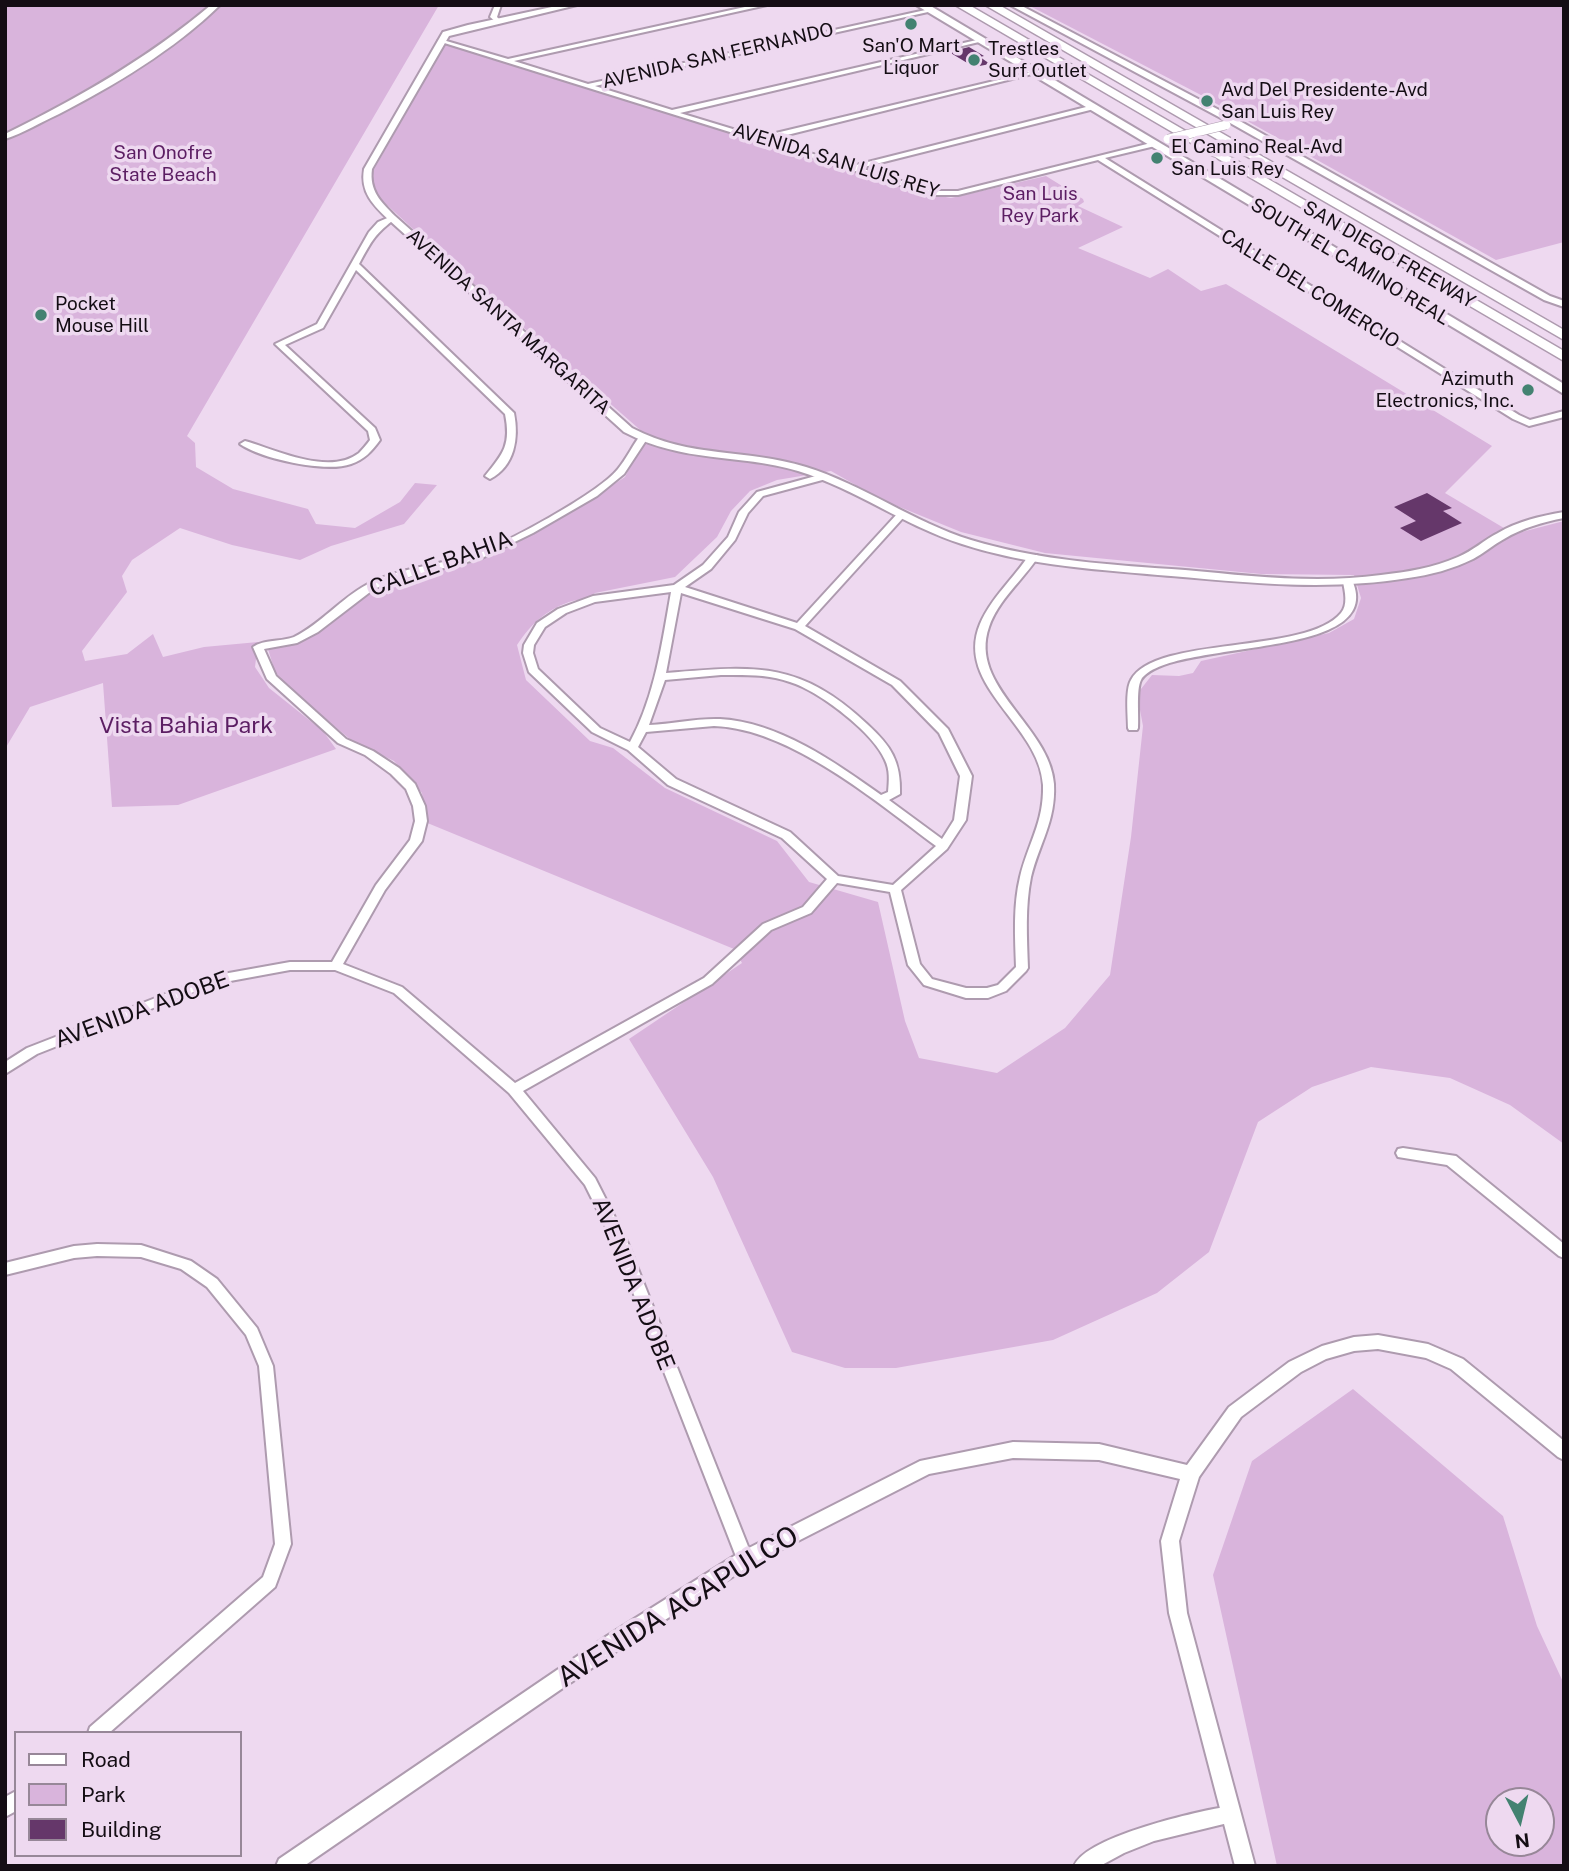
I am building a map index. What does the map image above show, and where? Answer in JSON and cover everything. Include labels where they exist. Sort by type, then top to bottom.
[{"type":"highway","name":"SAN DIEGO FREEWAY","points":[[960,5],[1564,357]]},
{"type":"highway","name":"SAN DIEGO FREEWAY","points":[[990,5],[1564,336]]},
{"type":"highway","points":[[1522,312],[1564,330]]},
{"type":"main road","name":"SOUTH EL CAMINO REAL","points":[[925,7],[1564,390]]},
{"type":"street","points":[[5,137],[64,109],[136,66],[175,39],[216,5]]},
{"type":"street","points":[[498,5],[493,17],[498,21]]},
{"type":"street","points":[[441,41],[452,31],[573,5]]},
{"type":"street","points":[[510,61],[764,5]]},
{"type":"street","points":[[1014,5],[1547,298],[1564,304]]},
{"type":"street","name":"AVENIDA SAN FERNANDO","points":[[589,86],[925,7]]},
{"type":"street","points":[[674,112],[979,40]]},
{"type":"street","name":"AVENIDA SAN LUIS REY","points":[[441,41],[943,194],[958,193],[1230,123]]},
{"type":"street","name":"AVENIDA SANTA MARGARITA","points":[[441,41],[368,169],[365,180],[367,190],[392,218],[618,421],[642,439],[710,456],[774,462],[823,477],[901,516],[969,543],[1033,557],[1107,567],[1260,580],[1348,582],[1433,570],[1477,553],[1507,532],[1549,517],[1564,515]]},
{"type":"street","points":[[761,139],[1034,72]]},
{"type":"street","points":[[853,168],[1091,107]]},
{"type":"street","name":"CALLE DEL COMERCIO","points":[[1098,157],[1516,417],[1529,423],[1564,414]]},
{"type":"street","points":[[245,444],[311,464],[329,465],[347,461],[370,448],[374,440],[372,430],[279,344],[320,326],[372,234],[381,224],[392,218]]},
{"type":"street","points":[[356,265],[509,413],[513,428],[509,457],[490,476]]},
{"type":"street","name":"CALLE BAHIA","points":[[336,966],[380,888],[416,841],[421,821],[419,806],[411,788],[395,771],[369,753],[342,741],[271,677],[258,647],[293,641],[314,629],[370,587],[390,579],[478,556],[530,531],[594,494],[621,472],[642,439]]},
{"type":"street","points":[[632,748],[644,729],[660,677],[677,588],[707,567],[732,538],[744,512],[760,494],[823,477]]},
{"type":"street","points":[[799,627],[901,516]]},
{"type":"street","points":[[895,889],[914,965],[928,982],[966,993],[988,993],[1002,988],[1022,968],[1020,908],[1028,867],[1041,837],[1048,778],[1035,743],[995,689],[983,662],[981,638],[996,604],[1033,557]]},
{"type":"street","points":[[1133,728],[1134,683],[1149,667],[1307,634],[1330,626],[1347,613],[1350,601],[1348,582]]},
{"type":"street","points":[[677,588],[799,627],[896,683],[944,731],[966,776],[961,820],[943,846],[895,889],[834,879],[786,835],[672,782],[632,748],[596,730],[537,674],[529,662],[529,645],[541,625],[562,611],[593,599],[677,588]]},
{"type":"street","points":[[660,677],[737,671],[790,676],[815,687],[845,706],[892,757],[894,794],[880,799]]},
{"type":"street","points":[[644,729],[726,722],[797,746],[880,799],[943,846]]},
{"type":"street","points":[[514,1090],[708,981],[767,927],[807,910],[834,879]]},
{"type":"street","name":"AVENIDA ADOBE","points":[[5,1069],[32,1051],[212,980],[290,966],[336,966],[398,990],[514,1090],[590,1182],[620,1241],[745,1559]]},
{"type":"street","points":[[1404,1153],[1451,1160],[1564,1252]]},
{"type":"street","points":[[5,1269],[74,1252],[97,1250],[141,1251],[186,1265],[212,1283],[252,1332],[266,1366],[283,1544],[269,1582],[98,1731]]},
{"type":"street","points":[[1245,1866],[1178,1613],[1170,1541],[1191,1474],[1235,1412],[1295,1367],[1322,1353],[1354,1344],[1378,1342],[1428,1351],[1457,1364],[1564,1452]]},
{"type":"street","name":"AVENIDA ACAPULCO","points":[[286,1866],[614,1642],[745,1559],[926,1467],[1013,1450],[1099,1452],[1191,1474]]},
{"type":"street","points":[[1083,1866],[1107,1850],[1159,1829],[1185,1821],[1230,1815]]},
{"type":"green space","name":"San Onofre State Beach","points":[[5,5],[439,5],[187,436],[195,443],[196,467],[233,489],[308,509],[316,524],[355,528],[400,502],[415,483],[437,485],[404,524],[331,546],[300,560],[232,545],[180,528],[132,560],[122,576],[127,592],[82,651],[85,661],[127,654],[153,634],[163,657],[204,647],[258,642],[255,667],[269,688],[323,731],[336,749],[178,805],[112,807],[103,683],[30,707],[5,749]]},
{"type":"green space","points":[[1028,5],[1564,5],[1564,242],[1496,260],[1199,94]]},
{"type":"green space","name":"San Luis Rey Park","points":[[446,42],[929,194],[951,198],[1046,176],[1083,199],[1084,202],[1078,206],[1123,227],[1078,248],[1150,278],[1168,269],[1201,291],[1226,284],[1492,446],[1445,493],[1514,534],[1564,521],[1564,1144],[1510,1105],[1450,1078],[1371,1067],[1312,1087],[1258,1122],[1209,1252],[1157,1293],[1053,1340],[896,1368],[845,1368],[792,1352],[713,1177],[629,1039],[742,963],[734,949],[425,822],[422,793],[394,761],[351,740],[291,690],[275,672],[268,649],[298,643],[367,593],[397,582],[474,562],[573,511],[625,477],[646,435],[373,192],[372,173]],"holes":[[[831,471],[880,499],[961,532],[1045,553],[1261,574],[1354,575],[1361,598],[1354,619],[1329,633],[1201,661],[1193,673],[1179,676],[1152,675],[1137,694],[1143,726],[1131,837],[1110,975],[1065,1028],[997,1073],[919,1058],[905,1021],[878,902],[809,882],[777,841],[665,788],[613,748],[590,741],[526,680],[517,645],[539,619],[569,602],[587,598],[595,593],[675,577],[717,537],[731,511],[750,491],[777,480]]]},
{"type":"green space","points":[[1353,1389],[1503,1516],[1537,1626],[1564,1684],[1564,1866],[1277,1866],[1213,1575],[1252,1461]]},
{"type":"building","name":"Trestles Surf Outlet","points":[[969,47],[984,56],[980,57],[990,64],[974,67],[949,52]]},
{"type":"building","points":[[1427,493],[1452,508],[1443,511],[1462,523],[1421,541],[1400,528],[1416,521],[1394,507]]},
{"type":"place","name":"San'O Mart Liquor","points":[[911,24]]},
{"type":"place","name":"Trestles Surf Outlet","points":[[974,60]]},
{"type":"place","name":"Avd Del Presidente-Avd San Luis Rey","points":[[1207,101]]},
{"type":"place","name":"El Camino Real-Avd San Luis Rey","points":[[1157,158]]},
{"type":"place","name":"Pocket Mouse Hill","points":[[41,315]]},
{"type":"place","name":"Azimuth Electronics, Inc.","points":[[1528,390]]},
{"type":"park label","name":"Vista Bahia Park","points":[[186,726]]}]
